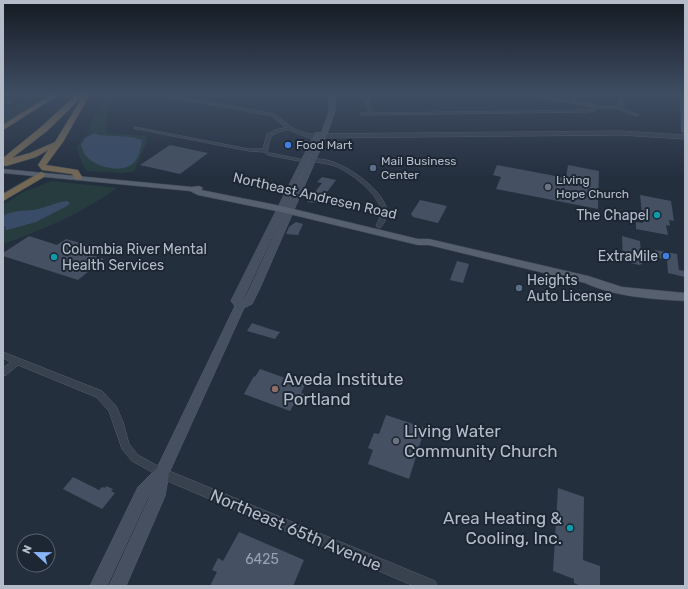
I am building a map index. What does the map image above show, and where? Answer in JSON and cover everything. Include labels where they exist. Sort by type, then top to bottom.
[{"type":"highway","points":[[3,128],[13,121]]},
{"type":"highway","points":[[4,160],[45,121]]},
{"type":"highway","points":[[4,160],[53,121]]},
{"type":"highway","points":[[71,121],[42,165],[45,168],[75,172],[78,177]]},
{"type":"highway","points":[[4,160],[40,152],[53,144],[63,134]]},
{"type":"highway","points":[[3,198],[41,175]]},
{"type":"main road","points":[[118,586],[158,496],[162,474],[240,306],[236,301],[312,160],[324,121]]},
{"type":"main road","points":[[287,207],[304,161],[320,137],[327,121]]},
{"type":"main road","points":[[685,121],[685,132]]},
{"type":"main road","name":"Northeast Andresen Road","points":[[3,168],[71,174],[78,177]]},
{"type":"main road","name":"Northeast Andresen Road","points":[[3,171],[192,189],[198,192],[287,207],[381,230]]},
{"type":"main road","name":"Northeast Andresen Road","points":[[287,207],[351,226],[381,230]]},
{"type":"main road","points":[[381,230],[425,239],[588,280],[598,286],[654,295],[685,297]]},
{"type":"main road","points":[[588,280],[599,278],[642,286],[685,290]]},
{"type":"main road","points":[[98,586],[143,492],[162,474]]},
{"type":"street","points":[[281,121],[297,134],[320,137],[620,132],[685,137]]},
{"type":"street","points":[[138,128],[250,150],[265,151],[271,155],[304,161]]},
{"type":"street","points":[[265,151],[269,135],[288,128]]},
{"type":"street","points":[[312,160],[337,165],[357,177],[368,186],[384,208],[381,230]]},
{"type":"street","points":[[3,356],[99,394],[113,408],[125,446],[135,458],[162,474]]},
{"type":"street","points":[[3,373],[17,361]]},
{"type":"street","name":"Northeast 65th Avenue","points":[[162,474],[430,586]]},
{"type":"green space","points":[[92,121],[106,121],[105,130],[109,133],[146,136],[147,141],[134,172],[121,173],[88,171],[85,169],[76,148],[88,133]]},
{"type":"green space","points":[[52,181],[117,188],[104,197],[62,220],[3,244],[3,205],[23,192]]},
{"type":"water","points":[[95,133],[99,135],[131,137],[142,140],[137,159],[129,166],[118,169],[104,167],[94,163],[85,155],[81,145],[85,138]]},
{"type":"water","points":[[67,201],[70,203],[67,206],[36,222],[7,230],[5,230],[6,227],[3,226],[3,216],[7,214],[18,211],[34,210]]},
{"type":"building","points":[[170,145],[208,153],[180,174],[140,165]]},
{"type":"building","name":"Living Hope Church","points":[[497,165],[566,178],[568,165],[599,171],[598,209],[496,189],[501,177],[493,175]]},
{"type":"building","points":[[322,177],[336,180],[321,200],[316,203],[307,202],[322,183],[317,182]]},
{"type":"building","name":"The Chapel","points":[[640,195],[671,201],[674,221],[669,220],[670,226],[666,225],[668,235],[636,229],[636,222],[643,223]]},
{"type":"building","points":[[420,200],[447,206],[438,223],[413,217],[411,214]]},
{"type":"building","points":[[296,222],[303,224],[298,235],[286,234],[289,227]]},
{"type":"building","name":"Columbia River Mental Health Services","points":[[29,236],[57,245],[66,239],[99,248],[91,255],[104,259],[78,280],[3,256],[3,253]]},
{"type":"building","points":[[622,236],[640,241],[642,264],[639,265],[623,261]]},
{"type":"building","points":[[655,250],[677,254],[679,270],[685,271],[685,277],[668,273],[667,260],[655,257]]},
{"type":"building","points":[[457,261],[469,264],[463,283],[450,280]]},
{"type":"building","points":[[252,323],[280,332],[275,339],[247,331]]},
{"type":"building","name":"Aveda Institute Portland","points":[[260,369],[305,385],[301,393],[308,395],[303,404],[296,401],[290,411],[244,394],[254,376],[255,377]]},
{"type":"building","name":"Living Water Community Church","points":[[386,415],[425,428],[409,479],[368,464],[373,450],[368,448],[374,433],[379,434]]},
{"type":"building","points":[[73,477],[99,490],[102,487],[105,488],[106,486],[113,489],[111,491],[115,493],[102,509],[63,489]]},
{"type":"building","name":"Area Heating & Cooling, Inc.","points":[[558,488],[584,497],[583,560],[600,566],[600,586],[581,586],[574,583],[574,579],[553,571]]},
{"type":"building","points":[[239,532],[304,560],[293,586],[210,586],[217,572],[212,570],[218,558],[223,561]]},
{"type":"place","name":"Food Mart","points":[[288,145]]},
{"type":"place","name":"Mail Business Center","points":[[373,168]]},
{"type":"place","name":"Living Hope Church","points":[[548,187]]},
{"type":"place","name":"The Chapel","points":[[657,215]]},
{"type":"place","name":"ExtraMile","points":[[666,256]]},
{"type":"place","name":"Columbia River Mental Health Services","points":[[54,257]]},
{"type":"place","name":"Heights Auto License","points":[[519,288]]},
{"type":"place","name":"Aveda Institute Portland","points":[[275,389]]},
{"type":"place","name":"Living Water Community Church","points":[[396,441]]},
{"type":"place","name":"Area Heating & Cooling, Inc.","points":[[570,528]]}]
